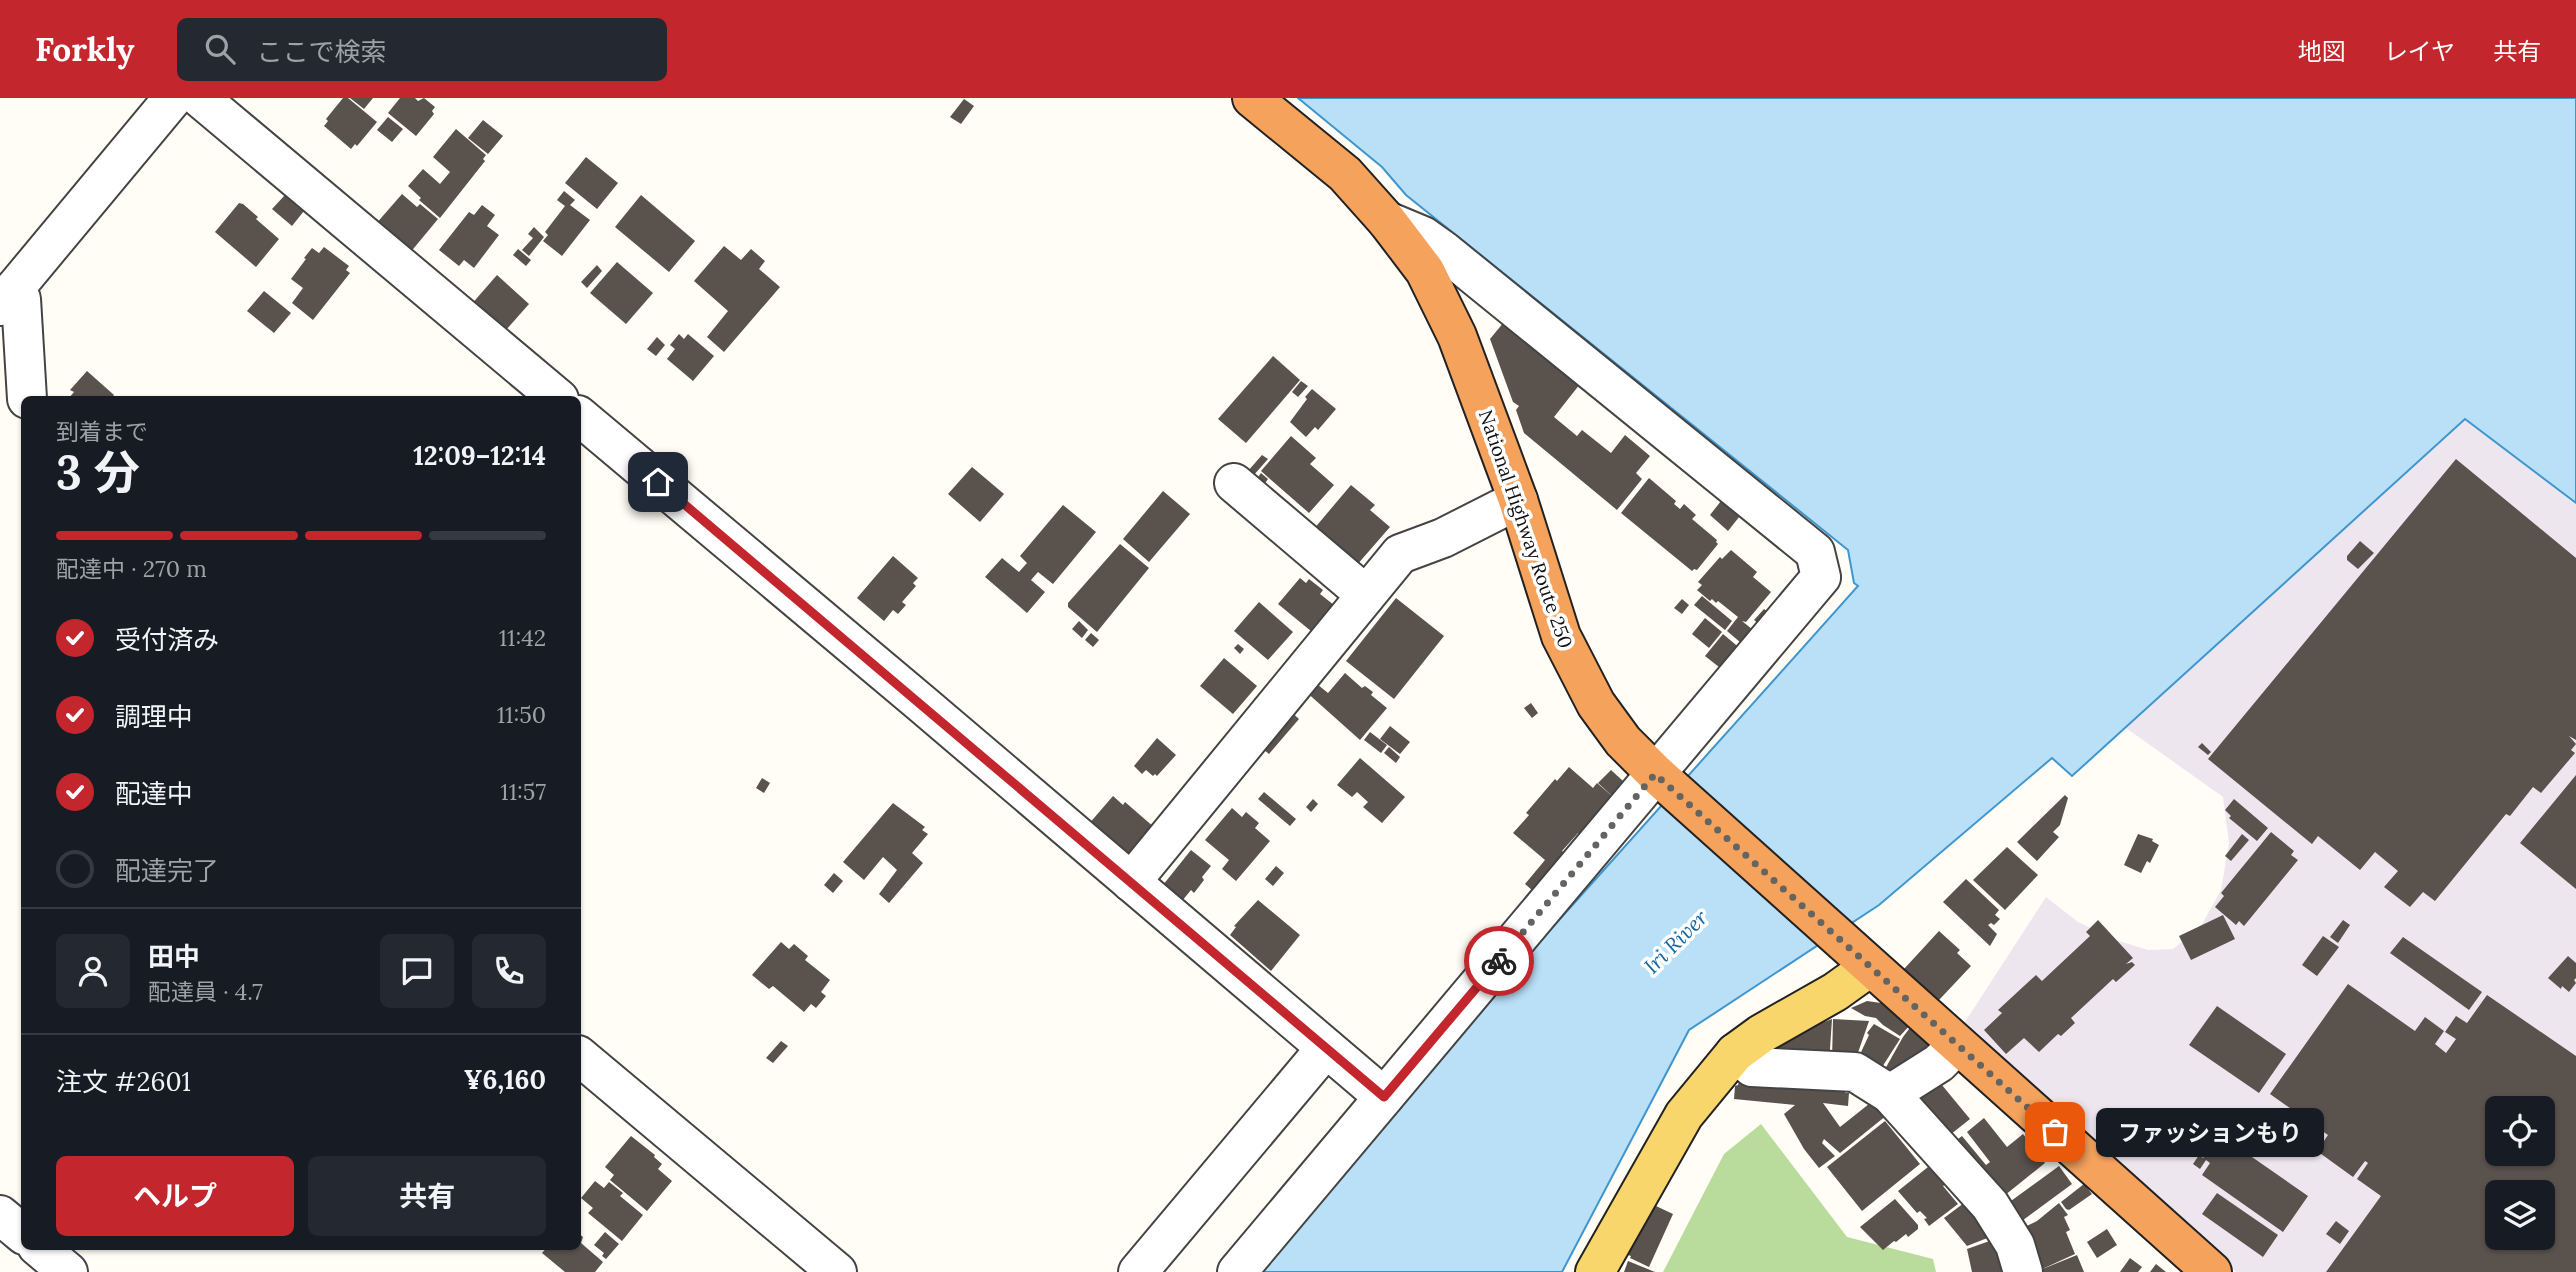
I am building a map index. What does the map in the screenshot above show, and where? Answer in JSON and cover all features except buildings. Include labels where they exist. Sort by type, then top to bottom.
[{"type":"highway","name":"National Highway Route 250","points":[[1252,98],[1345,174],[1425,271],[1457,336],[1518,499],[1561,636],[1596,705],[1623,741],[1664,781],[2212,1272]]},
{"type":"main road","points":[[1595,1272],[1684,1115],[1735,1054],[1760,1034],[1835,992],[1861,958]]},
{"type":"street","points":[[7,298],[173,98]]},
{"type":"street","points":[[200,98],[555,396]]},
{"type":"street","points":[[1237,1272],[1384,1097],[1664,781],[1822,577],[1815,552],[1444,251],[1423,236],[1387,222]]},
{"type":"street","points":[[7,298],[21,299],[27,396]]},
{"type":"street","points":[[581,418],[1384,1097]]},
{"type":"street","points":[[1234,483],[1366,595]]},
{"type":"street","points":[[1131,882],[1400,554],[1443,538],[1518,499]]},
{"type":"street","points":[[1890,1094],[1939,1063],[1957,1045]]},
{"type":"street","points":[[1138,1272],[1326,1048]]},
{"type":"street","points":[[1735,1054],[1752,1068],[1855,1072],[1890,1094],[1990,1205],[2015,1245],[2023,1272]]},
{"type":"street","points":[[581,1058],[837,1272]]},
{"type":"street","points":[[0,1215],[21,1233]]},
{"type":"street","points":[[42,1250],[68,1272]]},
{"type":"shaded area","points":[[2465,419],[2576,505],[2576,1272],[2236,1272],[1965,1022],[2046,897],[2078,922],[2119,941],[2148,950],[2173,949],[2201,926],[2221,890],[2229,843],[2223,797],[2126,728]]},
{"type":"green space","points":[[1761,1124],[1847,1237],[1933,1259],[1936,1272],[1663,1272],[1724,1154]]},
{"type":"water","name":"Iri River","points":[[1298,98],[2576,98],[2576,503],[2465,419],[2072,776],[2052,758],[1879,905],[1689,1030],[1562,1272],[1262,1272],[1551,929],[1858,586],[1854,583],[1848,550],[1406,195],[1382,167]]},
{"type":"way so far","points":[[1499,961],[1655,774],[2055,1132]]},
{"type":"place","name":"ファッションもり","points":[[2055,1132]]},
{"type":"route","points":[[658,482],[1384,1097],[1499,961]]}]
